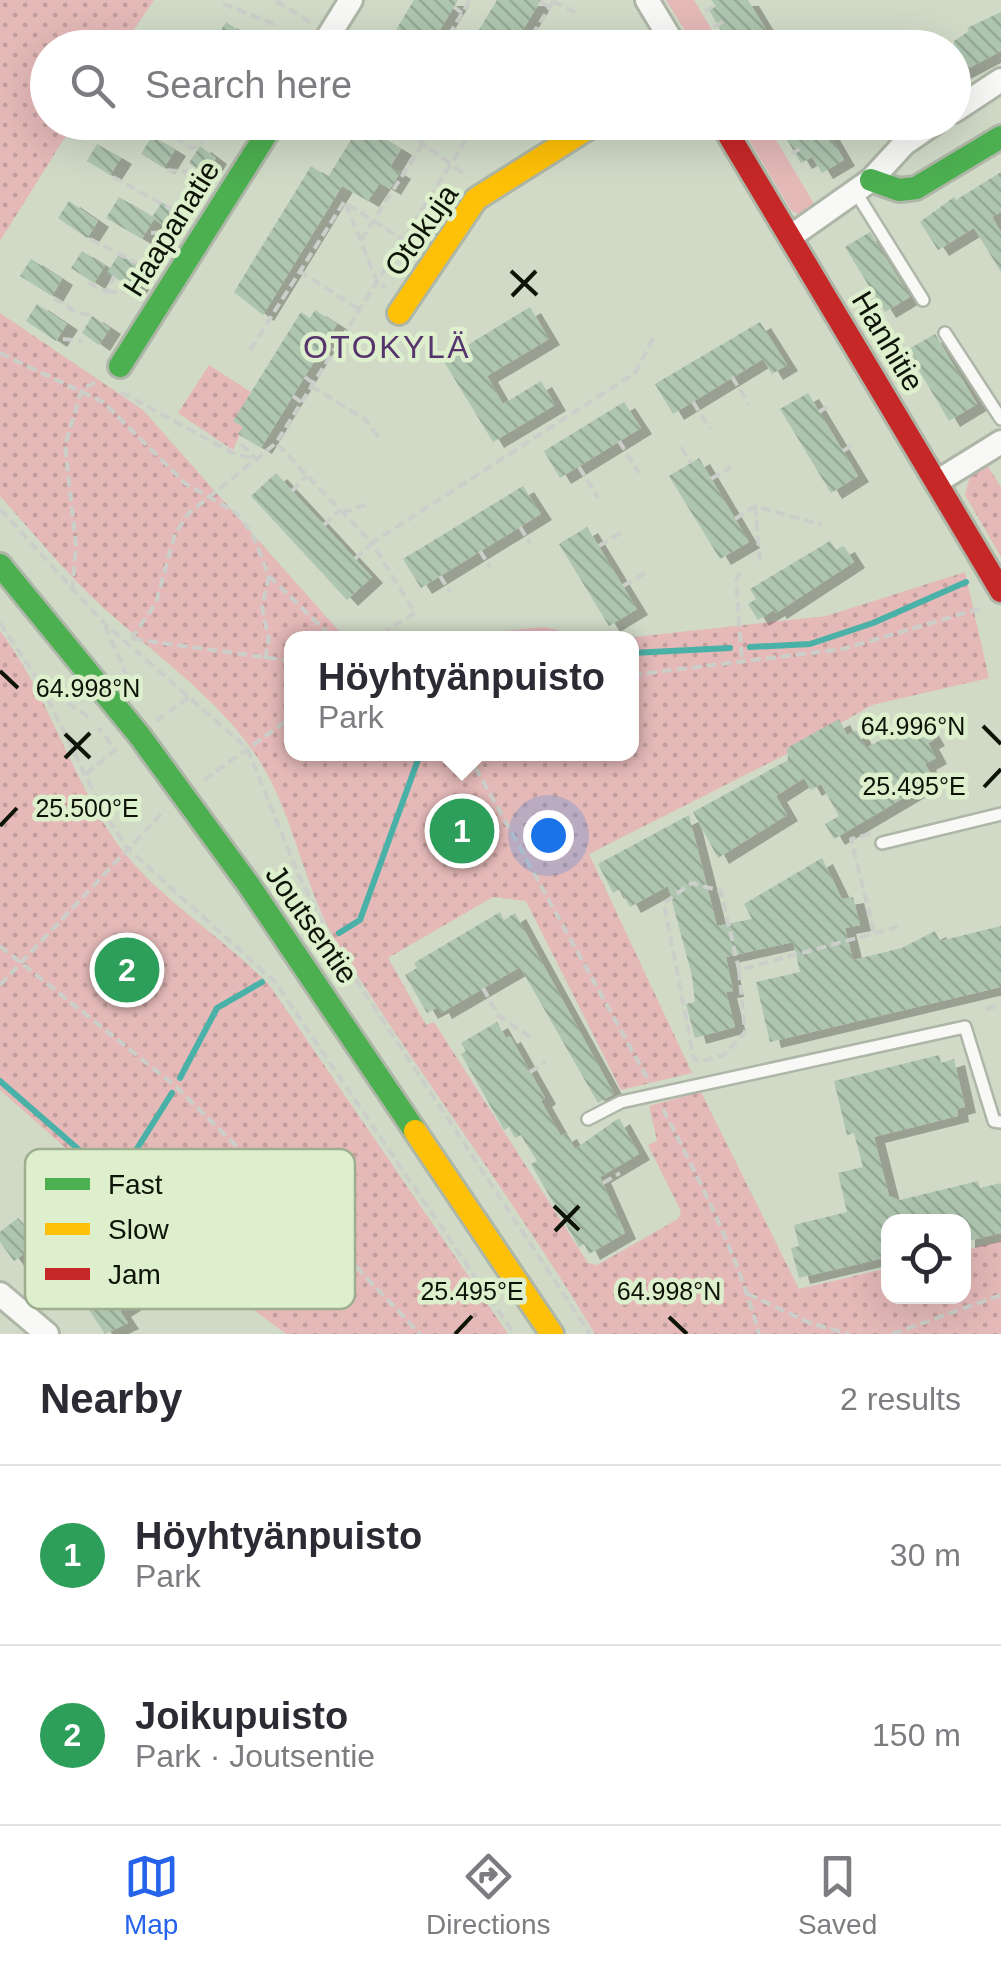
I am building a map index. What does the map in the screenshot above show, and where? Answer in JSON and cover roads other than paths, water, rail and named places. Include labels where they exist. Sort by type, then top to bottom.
[{"type":"street","points":[[333,30],[351,0]]},
{"type":"street","points":[[647,0],[665,30]]},
{"type":"street","points":[[971,100],[1001,80]]},
{"type":"street","points":[[863,185],[898,190],[916,188],[1001,136]]},
{"type":"street","name":"Haapanatie","points":[[120,366],[263,140]]},
{"type":"street","name":"Otokuja","points":[[399,314],[464,214],[488,190],[569,140]]},
{"type":"street","name":"Hanhitie","points":[[732,140],[938,481],[996,598]]},
{"type":"street","points":[[790,237],[863,185],[910,140]]},
{"type":"street","points":[[938,481],[1001,442]]},
{"type":"street","name":"Joutsentie","points":[[0,565],[139,735],[248,884],[552,1334]]},
{"type":"street","points":[[0,1294],[47,1334]]},
{"type":"lane","points":[[863,185],[922,300]]},
{"type":"lane","points":[[945,333],[1001,418]]},
{"type":"lane","points":[[882,843],[1001,814]]},
{"type":"lane","points":[[588,1119],[621,1102],[655,1093],[965,1027],[986,1106],[994,1121],[1001,1122]]},
{"type":"waterway","points":[[750,647],[810,644],[873,623],[966,582]]},
{"type":"waterway","points":[[639,653],[730,648]]},
{"type":"waterway","points":[[339,933],[360,920],[417,761]]},
{"type":"waterway","points":[[180,1078],[217,1008],[262,982]]},
{"type":"waterway","points":[[0,1081],[78,1149]]},
{"type":"waterway","points":[[137,1149],[172,1093]]},
{"type":"place","name":"Höyhtyänpuisto","points":[[462,831]]},
{"type":"place","name":"Joikupuisto","points":[[127,970]]},
{"type":"district","name":"OTOKYLÄ","points":[[387,347]]}]
